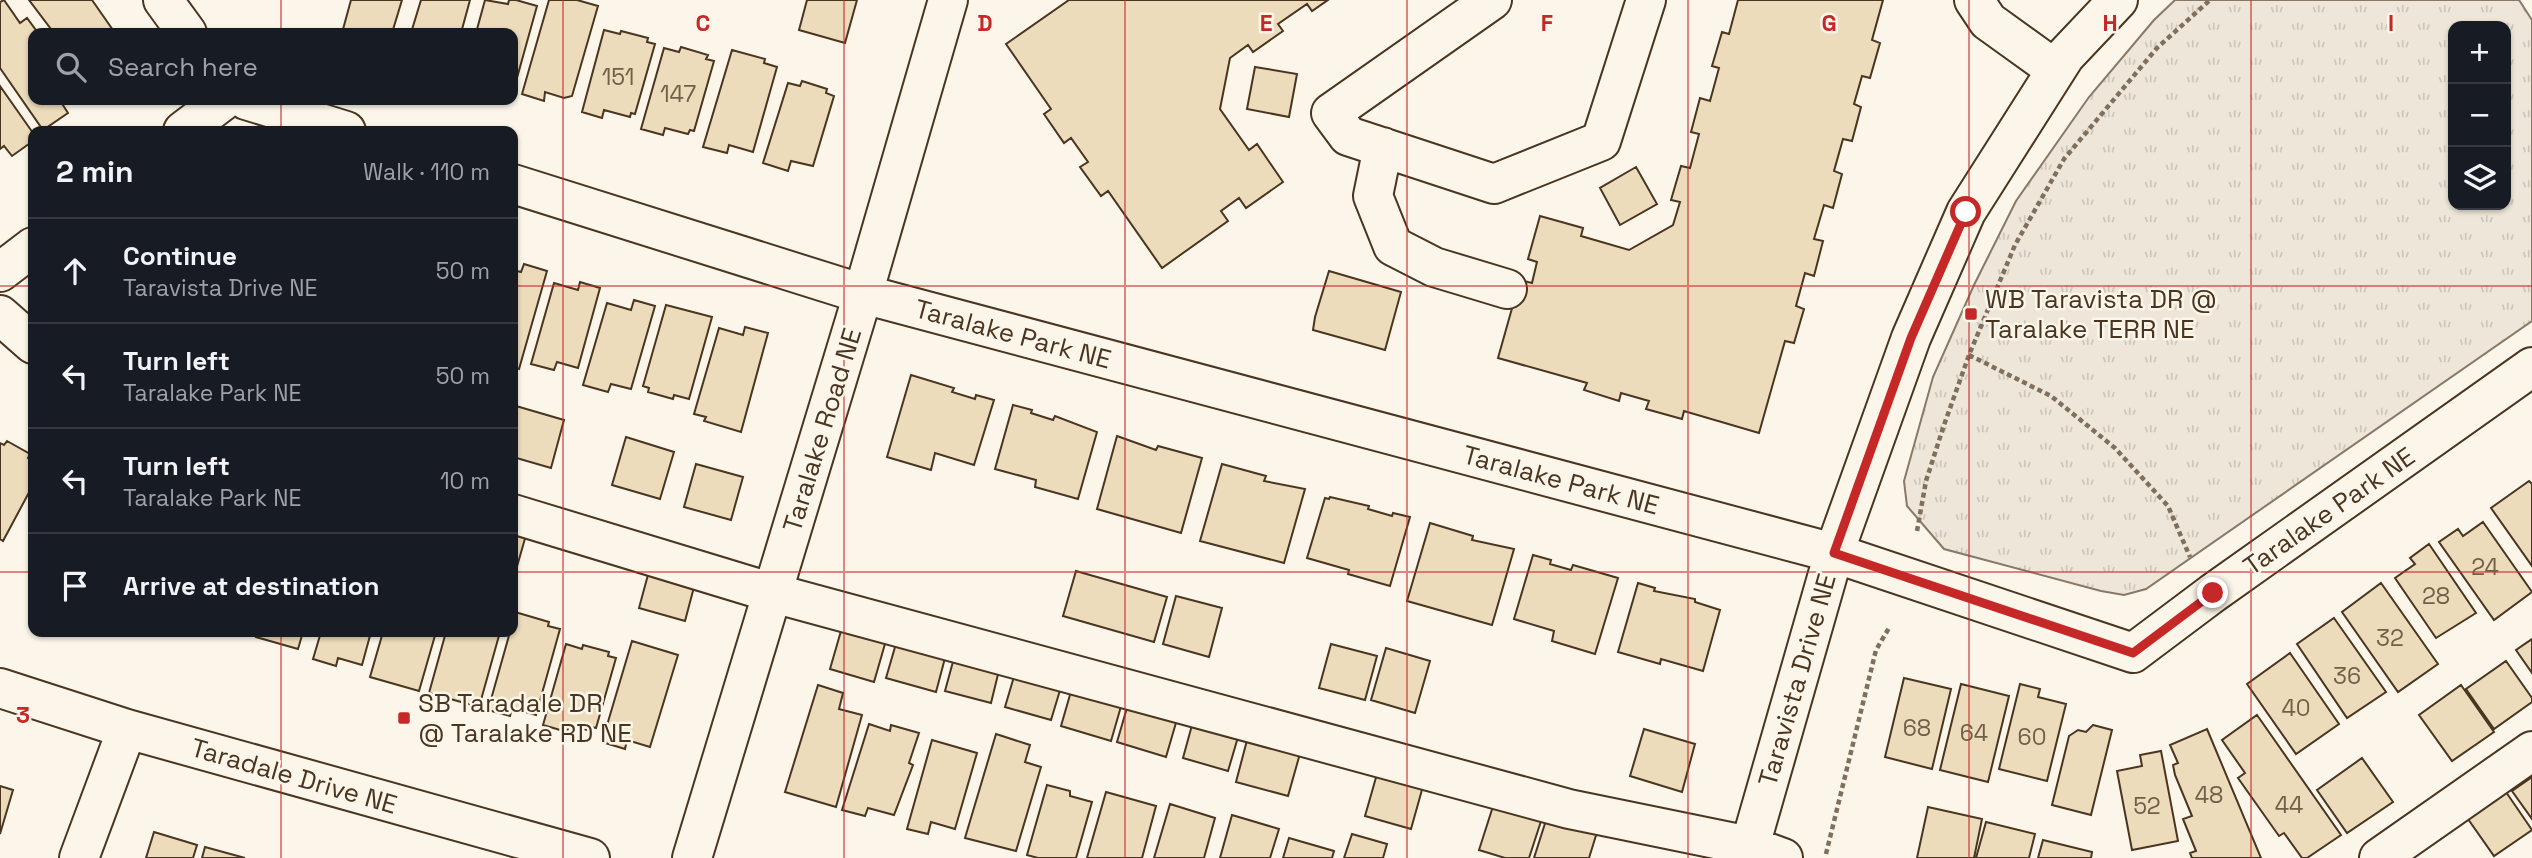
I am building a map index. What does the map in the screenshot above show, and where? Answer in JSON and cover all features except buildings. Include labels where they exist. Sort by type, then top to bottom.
[{"type":"street","points":[[163,0],[183,28]]},
{"type":"street","name":"Taralake Road NE","points":[[692,858],[863,295],[948,0]]},
{"type":"street","points":[[1492,0],[1331,113],[1348,136],[1494,184],[1601,141],[1646,0]]},
{"type":"street","points":[[1975,0],[1988,21],[2056,70]]},
{"type":"street","name":"Taravista Drive NE","points":[[1756,855],[1834,553],[1911,338],[1966,212],[2065,55],[2118,0]]},
{"type":"street","points":[[190,126],[217,105]]},
{"type":"street","points":[[262,105],[330,126]]},
{"type":"street","points":[[1383,147],[1373,196],[1393,246],[1434,267],[1507,289]]},
{"type":"street","name":"Taralake Park NE","points":[[518,186],[863,295],[1834,553],[2133,653],[2213,593],[2532,367]]},
{"type":"street","points":[[0,272],[28,251]]},
{"type":"street","points":[[0,315],[28,340]]},
{"type":"street","points":[[518,516],[773,593],[1569,809],[1756,855]]},
{"type":"street","name":"Taradale Drive NE","points":[[0,688],[127,729],[590,858]]},
{"type":"street","points":[[79,858],[127,729]]},
{"type":"street","points":[[2379,858],[2532,751]]},
{"type":"path","points":[[1917,531],[1926,481],[1969,355],[2015,245],[2064,159],[2157,48],[2210,0]]},
{"type":"path","points":[[1969,355],[2051,397],[2115,447],[2168,506],[2192,561],[2213,593]]},
{"type":"path","points":[[1825,858],[1876,650],[1889,628]]},
{"type":"green space","points":[[2175,0],[2519,0],[2532,20],[2532,321],[2146,589],[2124,595],[1944,549],[1907,506],[1904,481],[1933,377],[1974,285],[2016,201],[2089,97],[2154,20]]},
{"type":"place","name":"WB Taravista DR @ Taralake TERR NE","points":[[1971,314]]},
{"type":"place","name":"SB Taradale DR @ Taralake RD NE","points":[[404,718]]},
{"type":"route","points":[[1966,212],[1911,338],[1834,553],[2133,653],[2213,593]]}]
